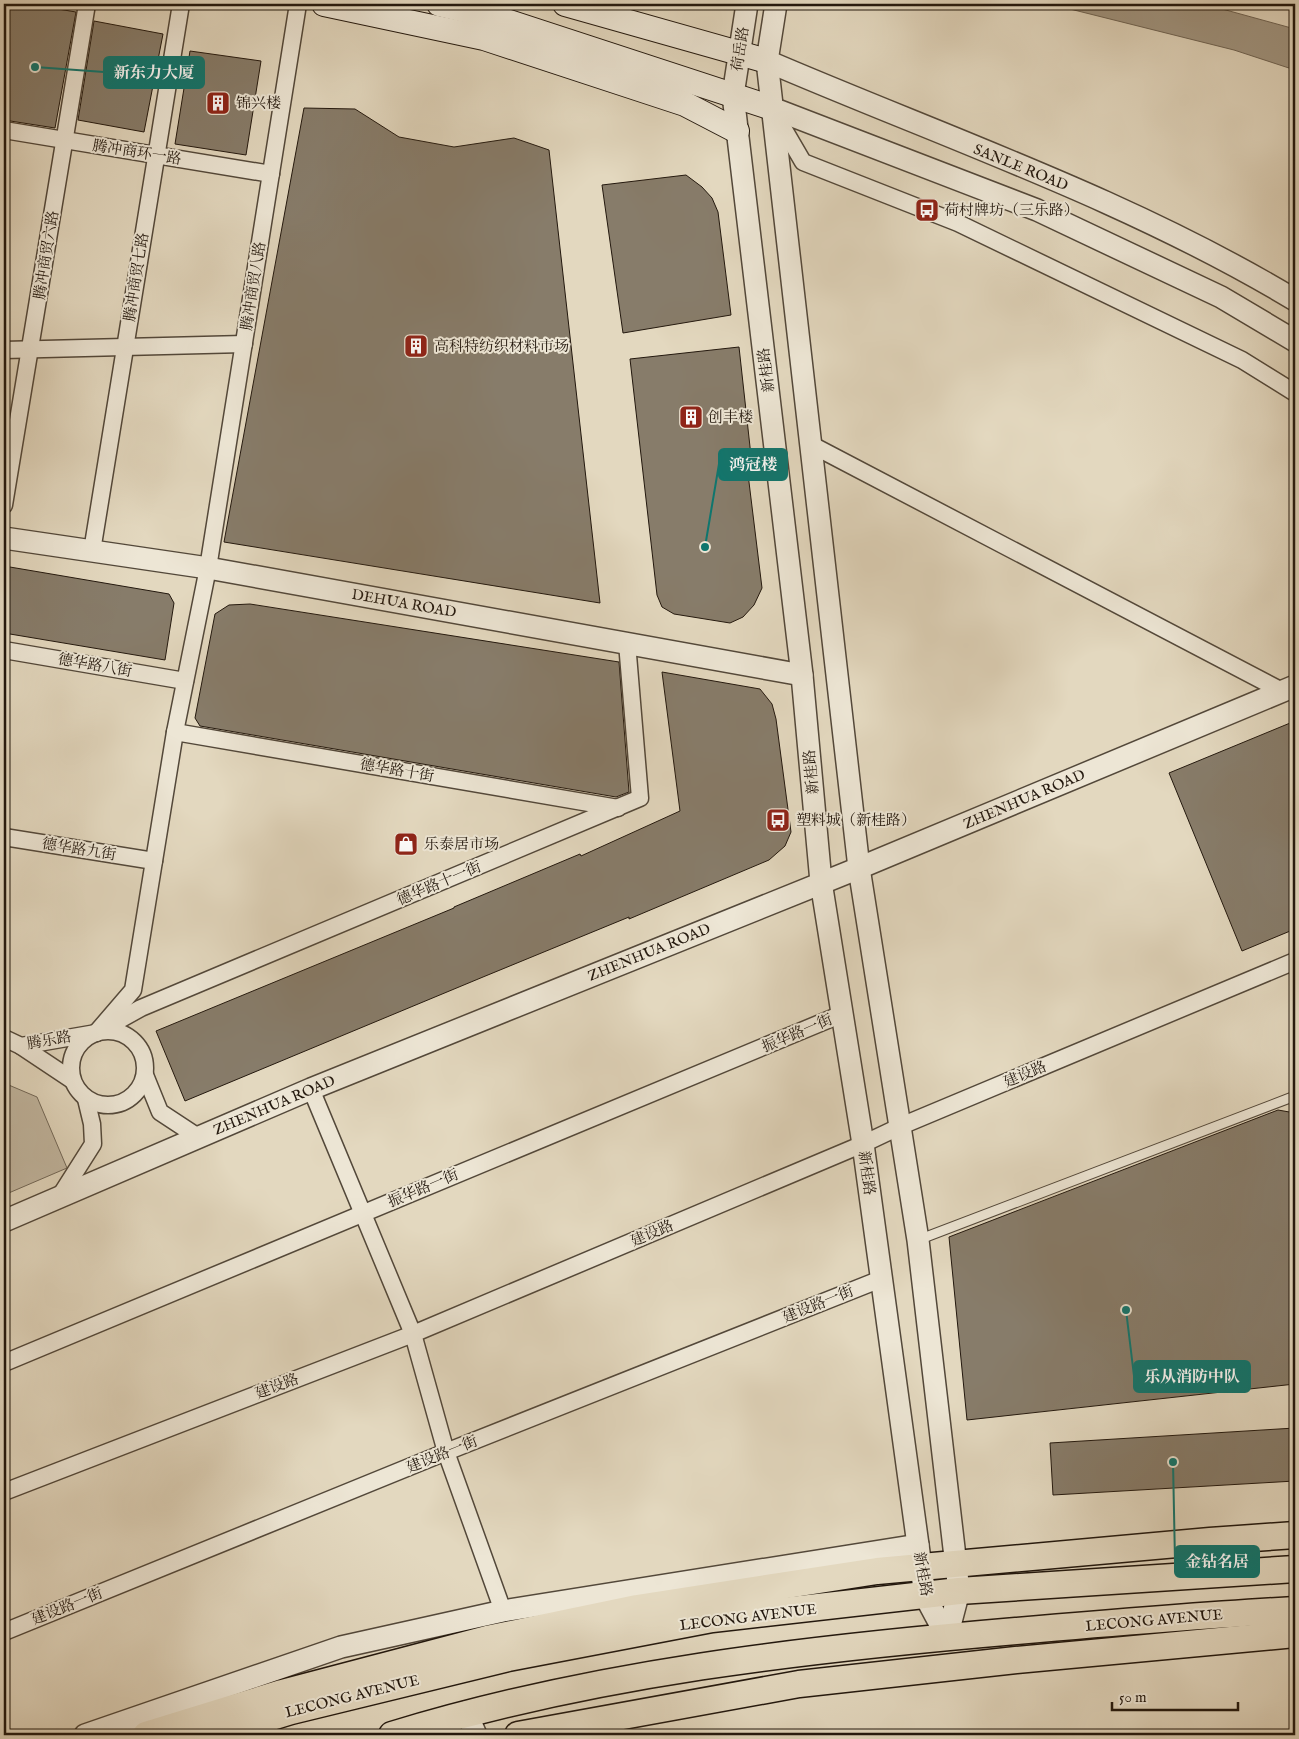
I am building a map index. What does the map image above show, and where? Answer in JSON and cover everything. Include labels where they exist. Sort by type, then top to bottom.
[{"type":"main road","points":[[324,4],[484,38],[686,104],[737,131]]},
{"type":"main road","points":[[439,4],[494,17],[772,108]]},
{"type":"main road","points":[[564,4],[767,61]]},
{"type":"main road","points":[[146,1735],[282,1693],[487,1639],[637,1608],[877,1571],[919,1556],[956,1565],[1210,1541],[1295,1536]]},
{"type":"main road","name":"LECONG AVENUE","points":[[213,1735],[292,1710],[508,1658],[712,1619],[959,1591],[1295,1569]]},
{"type":"main road","name":"LECONG AVENUE","points":[[392,1735],[471,1724],[646,1676],[836,1647],[1295,1610]]},
{"type":"main road","points":[[518,1735],[799,1684],[1016,1660],[1295,1634]]},
{"type":"street","name":"腾冲商贸六路","points":[[4,505],[87,4]]},
{"type":"street","name":"腾冲商贸七路","points":[[92,551],[181,4]]},
{"type":"street","name":"腾冲商贸八路","points":[[96,1033],[133,990],[175,732],[208,568],[298,4]]},
{"type":"street","name":"荷岳路","points":[[733,95],[747,4]]},
{"type":"street","name":"荷岳路","points":[[772,108],[767,61],[776,4]]},
{"type":"street","name":"SANLE ROAD","points":[[767,61],[889,114],[1052,178],[1238,265],[1295,300]]},
{"type":"street","name":"新桂路","points":[[733,95],[802,675],[821,882],[863,1144],[925,1596],[948,1637]]},
{"type":"street","name":"新桂路","points":[[772,108],[859,868],[918,1240],[959,1591],[948,1637]]},
{"type":"street","points":[[772,108],[1037,210],[1221,297],[1295,341]]},
{"type":"street","points":[[772,108],[803,162],[958,223],[1242,360],[1295,393]]},
{"type":"street","name":"腾冲商环一路","points":[[4,130],[271,174]]},
{"type":"street","points":[[4,350],[244,344]]},
{"type":"street","points":[[810,444],[1288,689]]},
{"type":"street","name":"DEHUA ROAD","points":[[4,538],[208,568],[802,675]]},
{"type":"street","name":"德华路十一街","points":[[96,1033],[141,1008],[640,798],[627,643]]},
{"type":"street","name":"德华路八街","points":[[4,652],[185,681]]},
{"type":"street","name":"ZHENHUA ROAD","points":[[4,1221],[311,1089],[859,868],[1288,689]]},
{"type":"street","name":"德华路十街","points":[[175,732],[618,808]]},
{"type":"street","name":"德华路九街","points":[[4,837],[154,861]]},
{"type":"street","name":"建设路","points":[[4,1492],[413,1334],[1295,961]]},
{"type":"street","name":"振华路一街","points":[[4,1363],[842,1014]]},
{"type":"street","points":[[109,1031],[122,1033],[133,1040],[141,1050],[145,1062],[145,1075],[141,1088],[132,1097],[121,1104],[108,1106],[96,1104],[86,1099],[78,1091],[72,1080],[70,1069],[78,1046],[96,1033],[109,1031]]},
{"type":"street","name":"腾乐路","points":[[4,1038],[21,1046],[96,1033]]},
{"type":"street","points":[[21,1046],[72,1080]]},
{"type":"street","points":[[145,1075],[160,1112],[198,1137]]},
{"type":"street","points":[[311,1089],[413,1334],[446,1452],[503,1611]]},
{"type":"street","points":[[60,1196],[93,1144],[92,1124],[86,1099]]},
{"type":"street","name":"建设路一街","points":[[4,1632],[446,1452],[881,1279]]},
{"type":"street","points":[[85,1735],[341,1647],[503,1611],[919,1556]]},
{"type":"lane","points":[[918,1240],[1295,1096]]},
{"type":"shaded area","points":[[1050,4],[1204,4],[1295,29],[1295,70],[1234,50]]},
{"type":"shaded area","points":[[4,1083],[37,1097],[67,1168],[4,1195]]},
{"type":"building","points":[[4,4],[28,4],[76,12],[55,128],[4,120]]},
{"type":"building","points":[[94,21],[163,34],[144,132],[78,120]]},
{"type":"building","name":"锦兴楼","points":[[190,51],[261,61],[246,155],[175,144]]},
{"type":"building","name":"高科特纺织材料市场","points":[[304,108],[355,109],[399,137],[454,147],[514,138],[549,150],[600,603],[224,542]]},
{"type":"building","points":[[686,175],[702,187],[712,198],[718,212],[731,315],[623,333],[602,185]]},
{"type":"building","points":[[739,347],[753,474],[748,474],[762,588],[754,605],[743,617],[730,623],[674,614],[662,607],[657,595],[630,359]]},
{"type":"building","points":[[4,566],[169,594],[174,603],[165,660],[4,633]]},
{"type":"building","points":[[250,604],[619,662],[629,792],[616,797],[200,726],[195,718],[215,614],[229,605]]},
{"type":"building","points":[[662,672],[760,689],[772,704],[776,719],[791,832],[785,846],[769,860],[185,1101],[156,1031],[580,854],[581,856],[680,811]]},
{"type":"building","points":[[1295,721],[1295,929],[1242,951],[1169,773]]},
{"type":"building","points":[[1278,1110],[1295,1113],[1295,1384],[967,1420],[949,1237]]},
{"type":"building","points":[[1295,1428],[1295,1481],[1053,1495],[1050,1443]]},
{"type":"place","name":"新东力大厦","points":[[35,67]]},
{"type":"place","name":"锦兴楼","points":[[218,103]]},
{"type":"place","name":"荷村牌坊（三乐路）","points":[[927,210]]},
{"type":"place","name":"高科特纺织材料市场","points":[[416,346]]},
{"type":"place","name":"创丰楼","points":[[691,417]]},
{"type":"place","name":"鸿冠楼","points":[[705,547]]},
{"type":"place","name":"塑料城（新桂路）","points":[[778,820]]},
{"type":"place","name":"乐泰居市场","points":[[406,844]]},
{"type":"place","name":"乐从消防中队","points":[[1126,1310]]},
{"type":"place","name":"金钻名居","points":[[1173,1462]]}]
